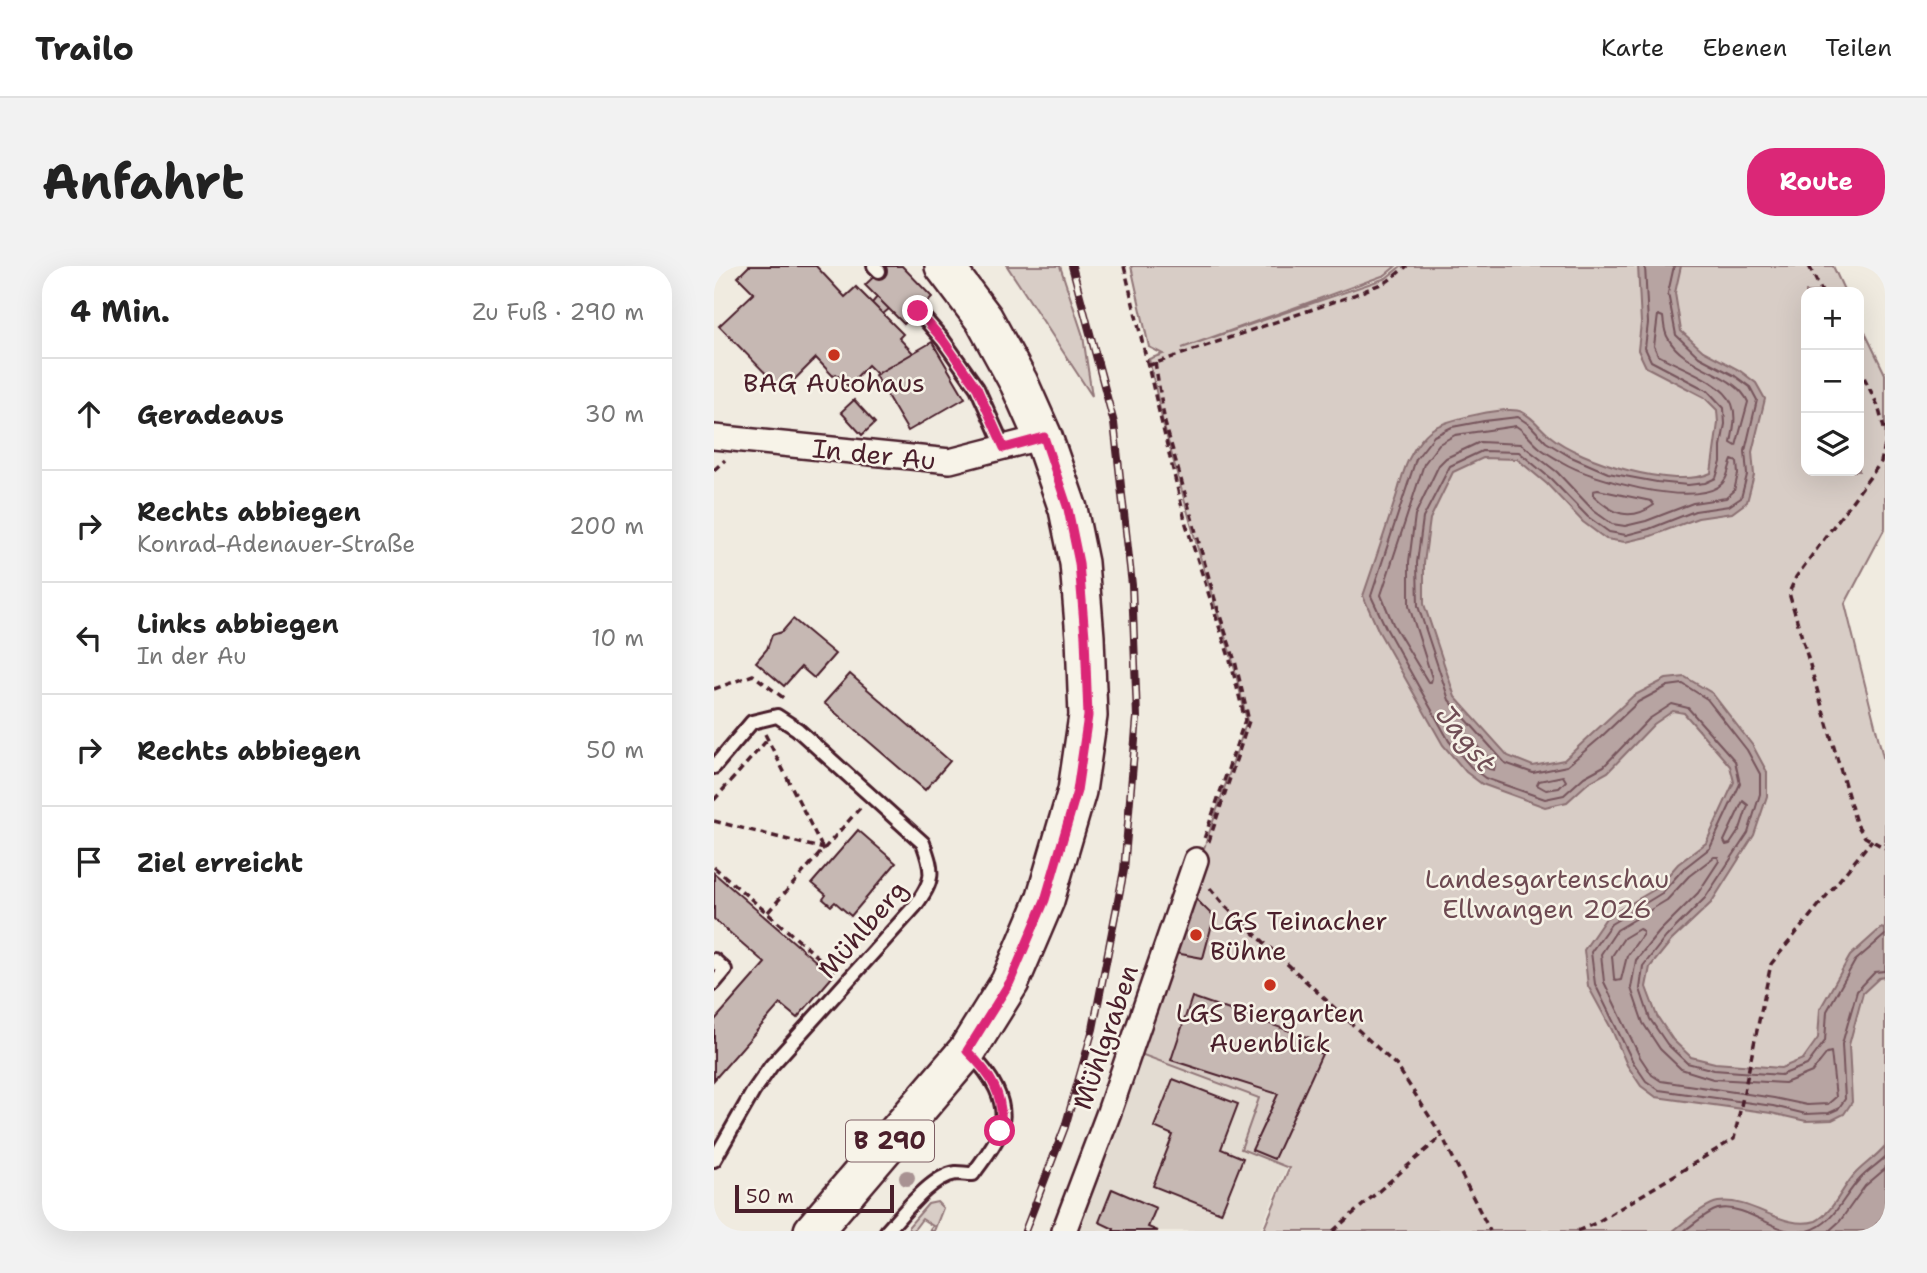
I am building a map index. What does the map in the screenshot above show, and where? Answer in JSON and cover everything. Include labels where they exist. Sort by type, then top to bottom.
[{"type":"main road","name":"B 290","points":[[813,1231],[967,1051],[1010,982],[1045,900],[1077,791],[1088,716],[1079,563],[1068,509],[1044,437],[1019,383],[984,319],[944,266]]},
{"type":"street","name":"In der Au","points":[[714,437],[950,461],[1044,437]]},
{"type":"street","name":"Mühlgraben","points":[[1064,1231],[1198,864]]},
{"type":"lane","points":[[918,311],[943,340],[977,388],[1004,448]]},
{"type":"lane","points":[[714,767],[751,722],[777,716]]},
{"type":"lane","name":"Mühlberg","points":[[714,1160],[771,1066],[915,906],[929,886],[932,867],[923,843],[797,729],[777,716]]},
{"type":"lane","points":[[714,960],[725,970],[714,983]]},
{"type":"lane","points":[[887,1231],[940,1179],[954,1173],[973,1174],[1000,1131],[1002,1117],[997,1090],[989,1075],[967,1051]]},
{"type":"path","points":[[1124,266],[1186,524],[1231,663],[1245,720],[1198,864],[1208,885],[1225,906],[1397,1066],[1442,1136],[1490,1231]]},
{"type":"path","points":[[1147,366],[1354,295],[1388,281],[1407,266]]},
{"type":"path","points":[[1810,266],[1820,287]]},
{"type":"path","points":[[1156,362],[1165,423],[1250,721],[1198,864]]},
{"type":"path","points":[[1864,377],[1878,406],[1885,432]]},
{"type":"path","points":[[1885,445],[1881,462],[1796,577],[1789,593],[1856,823],[1865,836],[1885,848]]},
{"type":"path","points":[[714,689],[753,675],[786,701],[777,716]]},
{"type":"path","points":[[758,720],[824,849]]},
{"type":"path","points":[[714,800],[768,739]]},
{"type":"path","points":[[768,913],[871,796]]},
{"type":"path","points":[[714,821],[824,849]]},
{"type":"path","points":[[1577,1231],[1596,1223],[1734,1139],[1771,964],[1872,840]]},
{"type":"path","points":[[714,867],[846,982]]},
{"type":"path","points":[[1333,1231],[1442,1136]]},
{"type":"shaded area","points":[[1167,974],[1334,1055],[1260,1231],[1072,1231]]},
{"type":"green space","points":[[1007,266],[1060,266],[1083,336],[1092,396]]},
{"type":"green space","name":"Landesgartenschau Ellwangen 2026","points":[[1131,266],[1396,266],[1385,275],[1182,348],[1386,278],[1401,266],[1833,266],[1843,287],[1801,287],[1801,476],[1864,476],[1864,330],[1885,374],[1885,528],[1845,604],[1885,765],[1885,1231],[1263,1231],[1289,1168],[1241,1149],[1259,1098],[1135,1052],[1247,721],[1233,662],[1163,423],[1149,359],[1163,354],[1149,347]]},
{"type":"green space","points":[[937,1202],[943,1208],[934,1231],[929,1231],[933,1226],[922,1219],[913,1231],[909,1229],[928,1204]]},
{"type":"water","name":"Jagst","points":[[1638,266],[1681,266],[1675,293],[1681,331],[1703,351],[1739,370],[1756,383],[1765,399],[1752,452],[1754,475],[1747,502],[1732,513],[1698,518],[1651,536],[1625,542],[1606,539],[1583,522],[1547,484],[1517,459],[1483,458],[1453,472],[1430,519],[1424,563],[1424,604],[1455,697],[1508,756],[1533,766],[1564,760],[1633,696],[1666,679],[1685,677],[1712,693],[1753,746],[1767,772],[1767,796],[1754,835],[1711,903],[1671,941],[1650,967],[1646,987],[1657,1016],[1673,1040],[1691,1057],[1715,1063],[1781,1068],[1803,1059],[1818,1038],[1820,1009],[1850,956],[1881,928],[1885,929],[1885,977],[1879,978],[1863,993],[1849,1045],[1852,1102],[1844,1114],[1832,1120],[1806,1121],[1771,1113],[1656,1097],[1641,1086],[1627,1065],[1588,986],[1584,950],[1606,918],[1657,888],[1678,864],[1706,843],[1734,782],[1730,766],[1684,713],[1673,711],[1654,724],[1608,772],[1588,783],[1567,802],[1545,807],[1482,784],[1466,772],[1443,745],[1379,632],[1363,596],[1408,460],[1428,432],[1449,422],[1490,412],[1515,410],[1526,414],[1564,445],[1605,463],[1675,478],[1711,473],[1718,423],[1717,410],[1704,397],[1646,367],[1638,350],[1641,323]]},
{"type":"water","points":[[1885,1146],[1885,1213],[1871,1231],[1673,1231],[1701,1210],[1718,1202],[1743,1204],[1792,1222],[1816,1221],[1832,1206],[1854,1175]]},
{"type":"building","points":[[749,266],[816,266],[845,297],[856,287],[903,334],[899,338],[913,353],[877,374],[868,365],[848,386],[836,374],[833,376],[816,358],[783,391],[719,326],[754,293],[738,277]]},
{"type":"building","points":[[885,266],[902,266],[932,297],[904,324],[865,285]]},
{"type":"building","points":[[877,297],[889,309],[883,314],[872,303]]},
{"type":"building","points":[[932,342],[965,398],[908,431],[875,375]]},
{"type":"building","points":[[854,400],[875,423],[862,435],[841,412]]},
{"type":"building","points":[[793,619],[835,654],[814,678],[801,667],[784,686],[756,662],[767,649],[772,635],[782,632]]},
{"type":"building","points":[[850,674],[950,761],[925,790],[824,703]]},
{"type":"building","points":[[858,830],[896,863],[851,916],[835,902],[831,906],[823,899],[826,895],[812,883]]},
{"type":"building","points":[[714,873],[833,976],[797,1018],[780,1004],[714,1080],[714,1021],[765,963],[714,919]]},
{"type":"building","name":"LGS Teinacher Bühne","points":[[1195,898],[1214,917],[1203,958],[1175,953]]},
{"type":"building","points":[[1192,997],[1313,1039],[1309,1048],[1322,1054],[1274,1159],[1252,1150],[1278,1094],[1171,1060]]},
{"type":"building","points":[[1173,1079],[1238,1104],[1221,1149],[1243,1158],[1221,1213],[1153,1186],[1173,1135],[1154,1127]]},
{"type":"building","points":[[1112,1189],[1156,1208],[1148,1227],[1158,1231],[1113,1231],[1114,1229],[1099,1222]]},
{"type":"railway","points":[[1025,1231],[1065,1127],[1093,1029],[1124,870],[1137,717],[1132,585],[1114,423],[1072,266]]},
{"type":"place","name":"BAG Autohaus","points":[[834,355]]},
{"type":"place","name":"LGS Teinacher Bühne","points":[[1196,935]]},
{"type":"place","name":"LGS Biergarten Auenblick","points":[[1270,985]]},
{"type":"route","points":[[918,311],[943,340],[977,388],[1004,448],[1044,437],[1068,509],[1079,563],[1088,716],[1077,791],[1045,900],[1010,982],[967,1051],[981,1064],[997,1090],[1002,1117],[1000,1131]]}]
